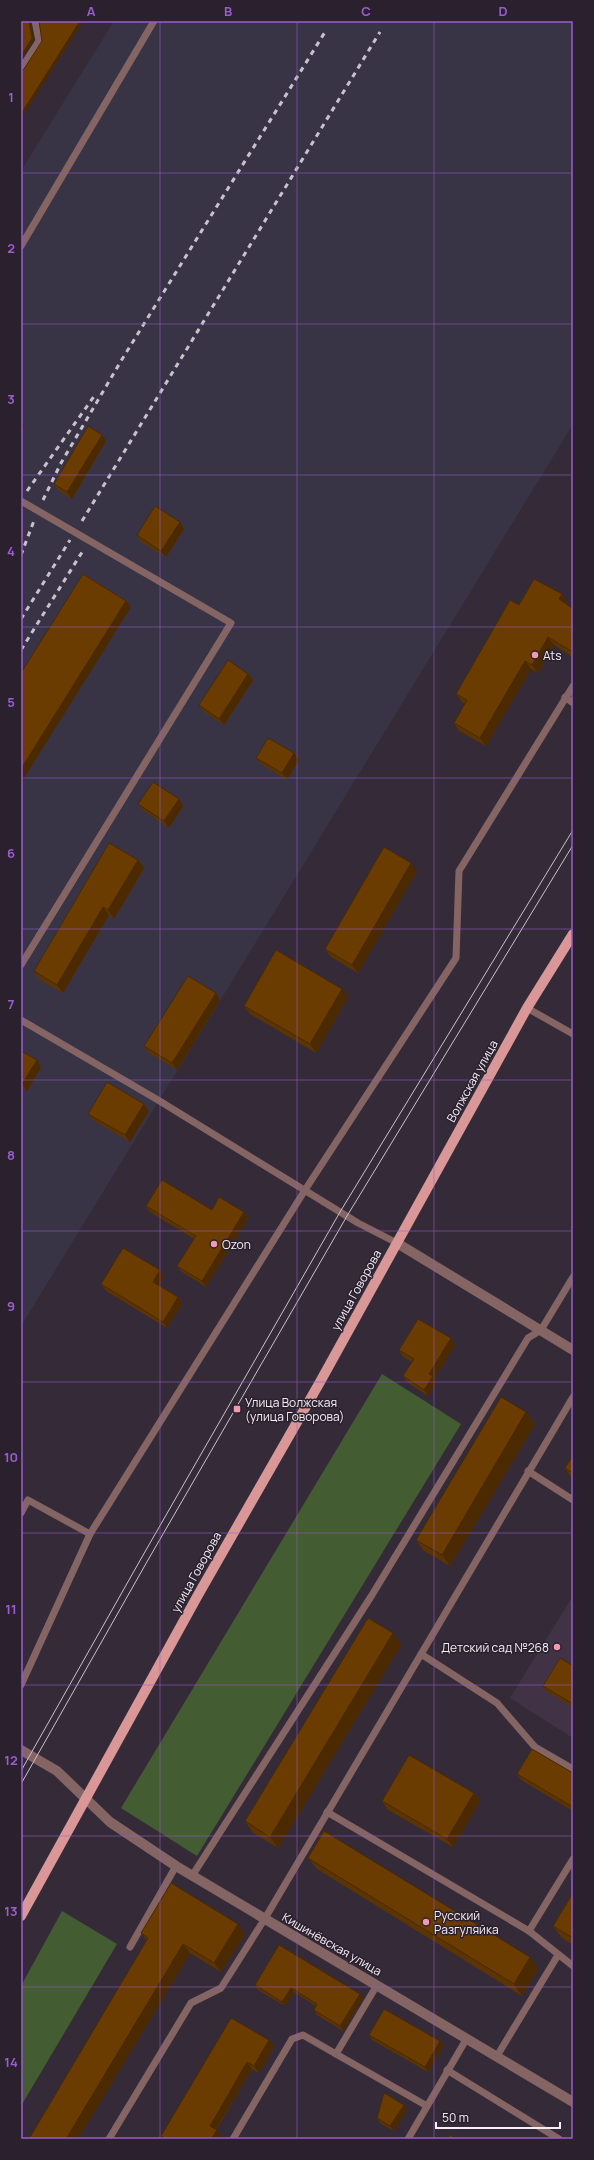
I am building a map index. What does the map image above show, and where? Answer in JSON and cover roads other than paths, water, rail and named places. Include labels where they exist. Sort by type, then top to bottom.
[{"type":"main road","name":"Волжская улица","points":[[397,1243],[527,1008],[573,934]]},
{"type":"main road","name":"улица Говорова","points":[[21,1916],[198,1595],[397,1243]]},
{"type":"street","points":[[397,1243],[573,1350]]},
{"type":"street","name":"Кишинёвская улица","points":[[21,1750],[57,1771],[110,1822],[176,1866],[264,1920],[498,2056],[573,2102]]},
{"type":"lane","points":[[21,69],[39,41],[35,21]]},
{"type":"lane","points":[[21,246],[154,21]]},
{"type":"lane","points":[[21,501],[231,623],[21,965]]},
{"type":"lane","points":[[21,1685],[90,1534],[305,1190],[456,958],[459,871],[573,686]]},
{"type":"lane","points":[[565,697],[573,703]]},
{"type":"lane","points":[[527,1008],[573,1034]]},
{"type":"lane","points":[[21,1020],[158,1100],[358,1223],[397,1243]]},
{"type":"lane","points":[[192,1876],[372,1595],[528,1338],[541,1330],[573,1277]]},
{"type":"lane","points":[[109,2139],[191,2003],[221,1988],[264,1920],[573,1397]]},
{"type":"lane","points":[[528,1471],[573,1500]]},
{"type":"lane","points":[[21,1513],[28,1500],[90,1534]]},
{"type":"lane","points":[[421,1654],[497,1703],[535,1747],[573,1769]]},
{"type":"lane","points":[[327,1812],[529,1932],[558,1956],[573,1966]]},
{"type":"lane","points":[[529,1932],[573,1859]]},
{"type":"lane","points":[[130,1947],[176,1866]]},
{"type":"lane","points":[[498,2056],[558,1956]]},
{"type":"lane","points":[[336,2054],[377,1985]]},
{"type":"lane","points":[[233,2139],[292,2039],[303,2035],[427,2106]]},
{"type":"lane","points":[[408,2139],[467,2038]]},
{"type":"lane","points":[[447,2070],[559,2139]]},
{"type":"tram line","points":[[21,1771],[340,1212],[573,830]]},
{"type":"tram line","points":[[21,1784],[148,1560],[347,1216],[573,845]]},
{"type":"railway","points":[[43,500],[61,463],[121,361],[325,32]]},
{"type":"railway","points":[[82,521],[380,32]]},
{"type":"railway","points":[[27,491],[95,395]]},
{"type":"railway","points":[[21,555],[35,518]]},
{"type":"railway","points":[[21,619],[70,540]]},
{"type":"railway","points":[[21,650],[84,549]]},
{"type":"place","name":"Ats","points":[[535,655]]},
{"type":"place","name":"Ozon","points":[[214,1244]]},
{"type":"place","name":"Улица Волжская (улица Говорова)","points":[[237,1409]]},
{"type":"place","name":"Детский сад №268","points":[[557,1647]]},
{"type":"place","name":"Русский Разгуляйка","points":[[426,1922]]}]
